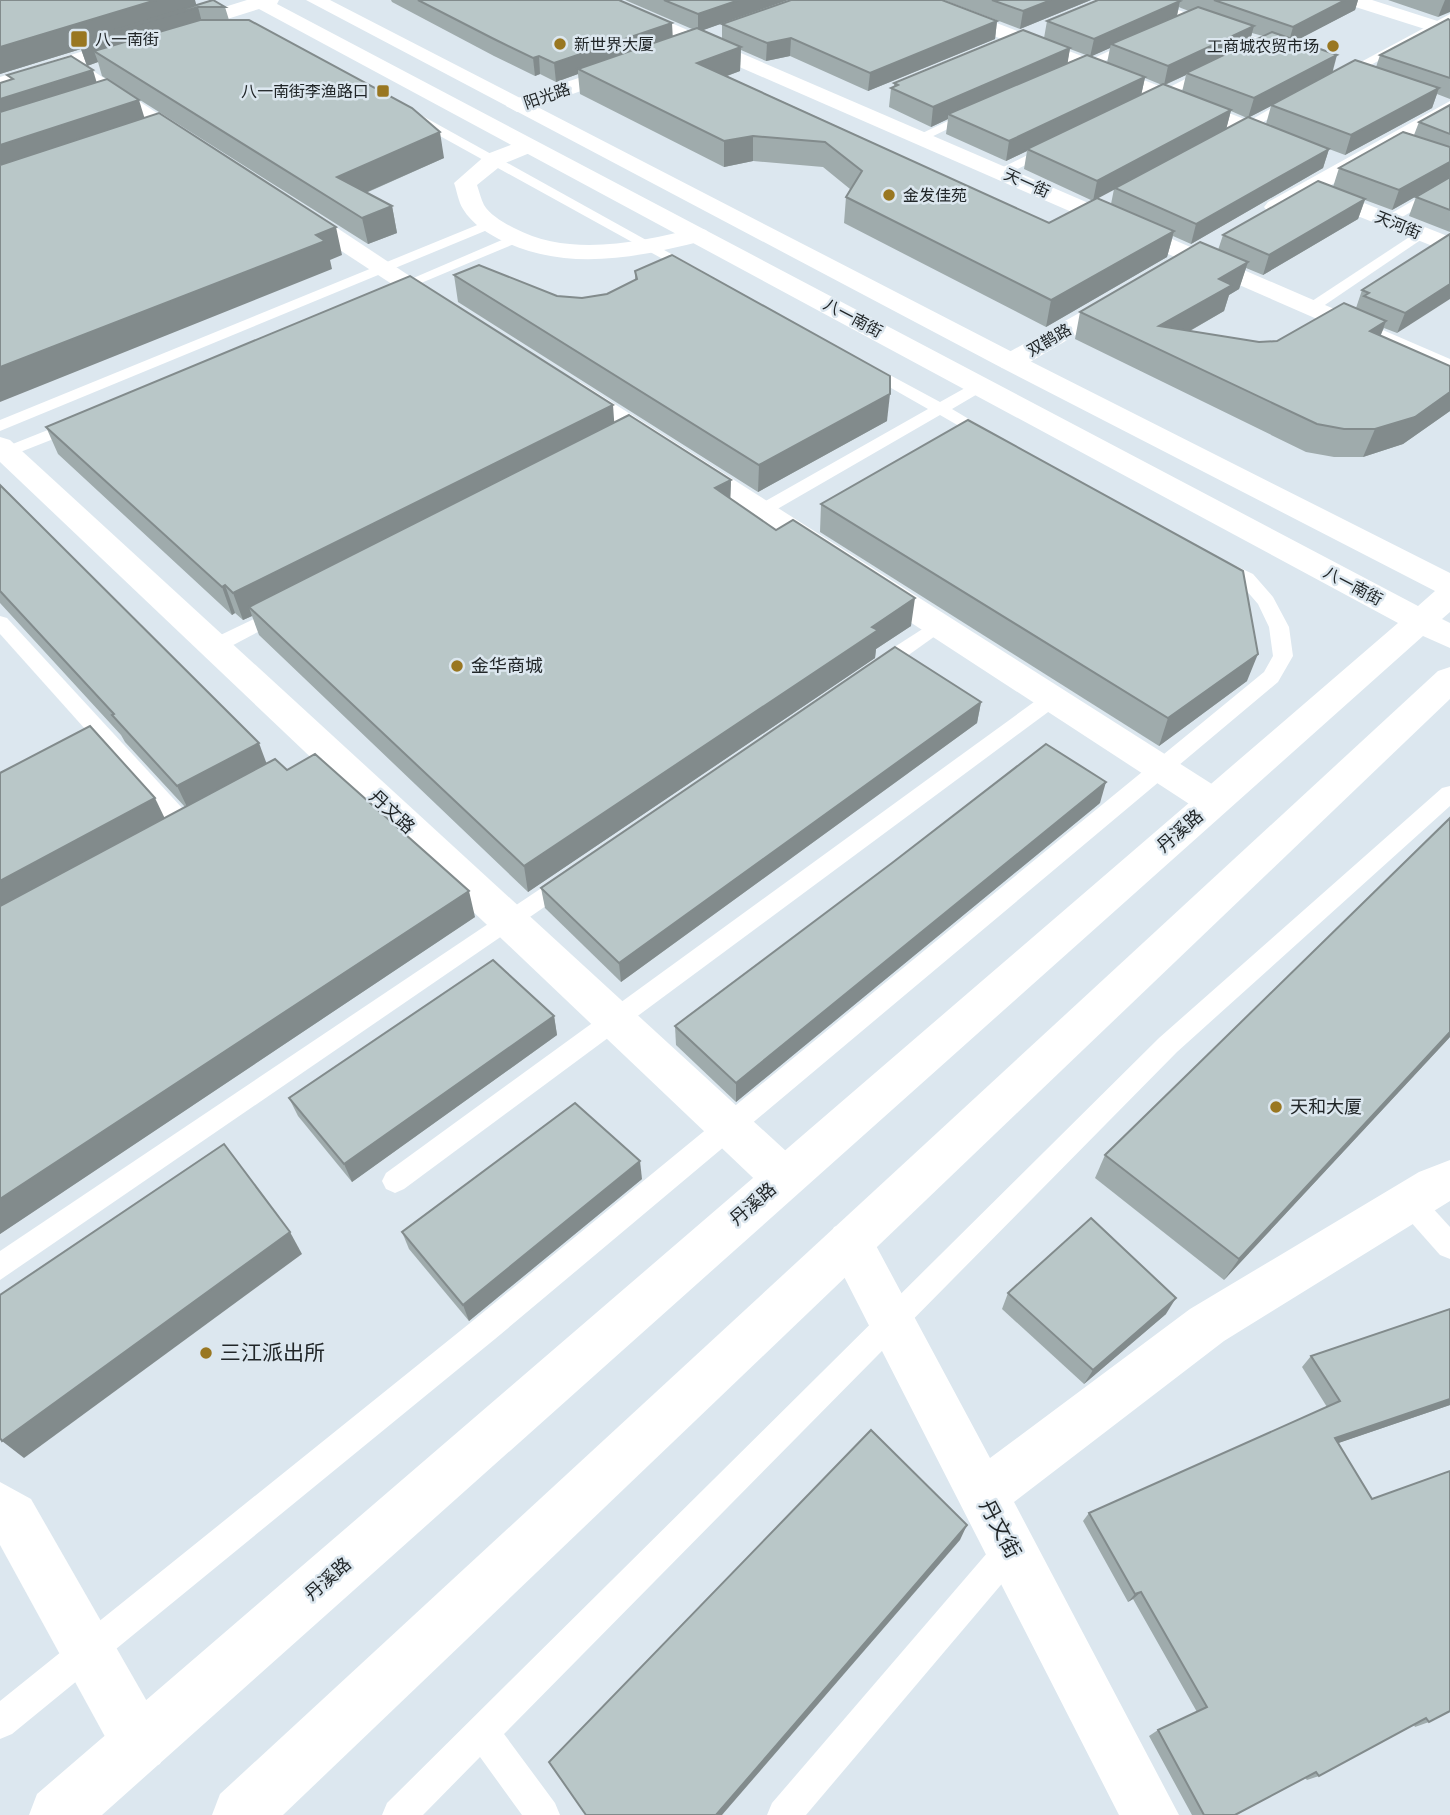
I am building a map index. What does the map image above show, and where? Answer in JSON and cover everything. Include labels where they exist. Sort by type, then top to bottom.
[{"type":"street","points":[[26,55],[207,0]]},
{"type":"street","name":"八一南街","points":[[315,0],[1011,362],[1450,586]]},
{"type":"street","name":"天一街","points":[[602,0],[1000,172],[1096,208],[1192,256],[1449,367]]},
{"type":"street","points":[[920,0],[1347,167]]},
{"type":"street","points":[[0,84],[77,69],[263,1]]},
{"type":"street","name":"八一南街","points":[[263,1],[980,386],[1440,618]]},
{"type":"street","points":[[1357,1],[1445,25]]},
{"type":"street","points":[[994,49],[1043,29]]},
{"type":"street","points":[[673,51],[725,33]]},
{"type":"street","name":"阳光路","points":[[517,106],[647,61]]},
{"type":"street","points":[[77,69],[156,133],[215,159]]},
{"type":"street","points":[[853,108],[878,97]]},
{"type":"street","points":[[1250,222],[1307,188],[1397,144],[1445,105]]},
{"type":"street","points":[[529,145],[495,159],[465,183],[475,208],[503,233],[552,251],[600,254],[698,235]]},
{"type":"street","name":"天河街","points":[[1307,188],[1450,246]]},
{"type":"street","points":[[271,195],[465,320]]},
{"type":"street","points":[[1170,269],[1215,242]]},
{"type":"street","name":"双鹊路","points":[[1011,362],[1147,282]]},
{"type":"street","points":[[545,372],[623,437],[761,512],[1213,802]]},
{"type":"street","name":"丹文路","points":[[2,445],[215,646],[315,757],[508,920],[783,1177]]},
{"type":"street","name":"丹溪路","points":[[58,1815],[1213,802],[1440,618]]},
{"type":"street","points":[[241,1815],[1450,679]]},
{"type":"street","points":[[982,1495],[1206,1325],[1450,1180]]},
{"type":"street","name":"丹文街","points":[[850,1242],[1150,1815]]},
{"type":"street","points":[[0,1508],[13,1517],[140,1744]]},
{"type":"lane","points":[[1139,0],[1301,56]]},
{"type":"lane","points":[[1169,29],[1192,19]]},
{"type":"lane","points":[[1325,84],[1445,25]]},
{"type":"lane","points":[[0,100],[77,69],[205,37],[219,37]]},
{"type":"lane","points":[[1060,76],[1145,39]]},
{"type":"lane","points":[[1243,55],[1266,44]]},
{"type":"lane","points":[[1136,106],[1219,66]]},
{"type":"lane","points":[[1221,140],[1302,97]]},
{"type":"lane","points":[[386,101],[711,280]]},
{"type":"lane","points":[[920,137],[984,109]]},
{"type":"lane","points":[[1000,172],[1062,142]]},
{"type":"lane","points":[[1387,220],[1450,183]]},
{"type":"lane","points":[[2,445],[384,268],[492,223]]},
{"type":"lane","points":[[1311,308],[1420,234]]},
{"type":"lane","points":[[370,299],[516,238]]},
{"type":"lane","points":[[844,355],[1011,448]]},
{"type":"lane","points":[[761,512],[980,386]]},
{"type":"lane","points":[[2,445],[94,415]]},
{"type":"lane","points":[[0,1722],[729,1126],[1271,677],[1283,656],[1279,627],[1266,601],[1246,578],[1199,553]]},
{"type":"lane","points":[[215,646],[301,602]]},
{"type":"lane","points":[[0,622],[187,828]]},
{"type":"lane","points":[[859,680],[938,625]]},
{"type":"lane","points":[[395,1181],[1052,699]]},
{"type":"lane","points":[[399,1815],[1168,1045],[1450,794]]},
{"type":"lane","points":[[164,841],[210,815]]},
{"type":"lane","points":[[0,1267],[587,866]]},
{"type":"lane","points":[[1410,1202],[1450,1246]]},
{"type":"lane","points":[[784,1815],[1011,1549]]},
{"type":"lane","points":[[482,1732],[542,1815]]},
{"type":"building","points":[[0,0],[156,0],[0,47]]},
{"type":"building","points":[[213,0],[225,7],[198,7],[79,41]]},
{"type":"building","points":[[418,0],[619,0],[672,23],[554,63],[539,56],[533,58]]},
{"type":"building","points":[[664,0],[739,0],[698,14]]},
{"type":"building","points":[[791,0],[942,0],[997,21],[870,73],[791,38],[767,43],[722,24]]},
{"type":"building","points":[[992,0],[1051,0],[1023,11]]},
{"type":"building","points":[[1098,0],[1180,1],[1094,39],[1047,21]]},
{"type":"building","points":[[1214,0],[1345,0],[1293,27]]},
{"type":"building","points":[[1198,7],[1254,26],[1168,66],[1111,44]]},
{"type":"building","points":[[1448,19],[1450,78],[1380,55]]},
{"type":"building","points":[[200,20],[249,20],[412,108],[440,132],[337,177],[392,206],[362,218],[94,51]]},
{"type":"building","points":[[697,28],[741,47],[697,63],[1049,223],[1097,198],[1174,231],[1051,300],[846,197],[862,171],[825,142],[753,136],[724,141],[578,69]]},
{"type":"building","points":[[1023,30],[1070,48],[933,107],[891,88],[898,85],[894,83]]},
{"type":"building","points":[[1272,32],[1337,55],[1254,98],[1186,73]]},
{"type":"building","points":[[1087,55],[1145,77],[1009,141],[948,114]]},
{"type":"building","points":[[71,56],[93,70],[0,99],[0,83],[13,79],[7,75]]},
{"type":"building","points":[[1355,60],[1439,88],[1351,135],[1271,105]]},
{"type":"building","points":[[107,79],[139,100],[0,145],[0,112]]},
{"type":"building","points":[[1163,84],[1231,110],[1097,181],[1027,149]]},
{"type":"building","points":[[1450,105],[1450,134],[1419,122]]},
{"type":"building","points":[[159,113],[336,227],[316,235],[325,241],[0,367],[0,165]]},
{"type":"building","points":[[1248,117],[1329,149],[1196,224],[1115,188]]},
{"type":"building","points":[[1403,132],[1450,147],[1450,162],[1399,190],[1339,168]]},
{"type":"building","points":[[1450,177],[1450,210],[1416,197]]},
{"type":"building","points":[[1318,181],[1365,199],[1269,255],[1223,235]]},
{"type":"building","points":[[1450,234],[1450,284],[1405,313],[1364,296],[1369,293],[1362,290]]},
{"type":"building","points":[[1200,242],[1248,262],[1219,279],[1232,285],[1159,326],[1259,342],[1277,341],[1344,303],[1386,321],[1370,331],[1450,366],[1450,392],[1415,417],[1375,429],[1344,429],[1317,424],[1080,312]]},
{"type":"building","points":[[672,255],[890,376],[890,394],[759,465],[454,275],[479,265],[557,296],[582,298],[607,294],[637,279],[635,271]]},
{"type":"building","points":[[410,276],[613,405],[233,593],[225,585],[222,587],[46,427]]},
{"type":"building","points":[[629,415],[731,480],[715,488],[776,530],[793,520],[915,598],[872,627],[878,630],[524,866],[249,607]]},
{"type":"building","points":[[968,420],[1243,571],[1258,654],[1168,718],[821,504]]},
{"type":"building","points":[[0,485],[259,743],[177,786],[0,591]]},
{"type":"building","points":[[895,647],[981,702],[619,963],[541,888]]},
{"type":"building","points":[[90,726],[155,798],[0,881],[0,773]]},
{"type":"building","points":[[1046,744],[1106,782],[736,1083],[675,1026],[892,863]]},
{"type":"building","points":[[315,754],[469,891],[0,1199],[0,906],[275,759],[287,770]]},
{"type":"building","name":"天和大厦","points":[[1450,818],[1450,1032],[1239,1259],[1105,1155]]},
{"type":"building","points":[[493,960],[554,1016],[344,1164],[289,1098]]},
{"type":"building","points":[[575,1103],[640,1161],[463,1305],[402,1232]]},
{"type":"building","points":[[224,1144],[290,1232],[2,1441],[0,1295]]},
{"type":"building","points":[[1091,1218],[1176,1298],[1093,1370],[1008,1293]]},
{"type":"building","points":[[1450,1309],[1450,1399],[1335,1438],[1372,1499],[1450,1471],[1450,1711],[1429,1722],[1426,1718],[1319,1776],[1316,1772],[1235,1815],[1204,1815],[1158,1730],[1207,1707],[1141,1592],[1135,1594],[1089,1513],[1340,1401],[1311,1356]]},
{"type":"building","points":[[871,1430],[967,1525],[716,1815],[586,1815],[549,1762]]},
{"type":"place","name":"八一南街","points":[[79,39]]},
{"type":"place","name":"新世界大厦","points":[[560,44]]},
{"type":"place","name":"工商城农贸市场","points":[[1333,46]]},
{"type":"place","name":"八一南街李渔路口","points":[[383,91]]},
{"type":"place","name":"金发佳苑","points":[[889,195]]},
{"type":"place","name":"金华商城","points":[[457,666]]},
{"type":"place","name":"天和大厦","points":[[1276,1107]]},
{"type":"place","name":"三江派出所","points":[[206,1353]]}]
